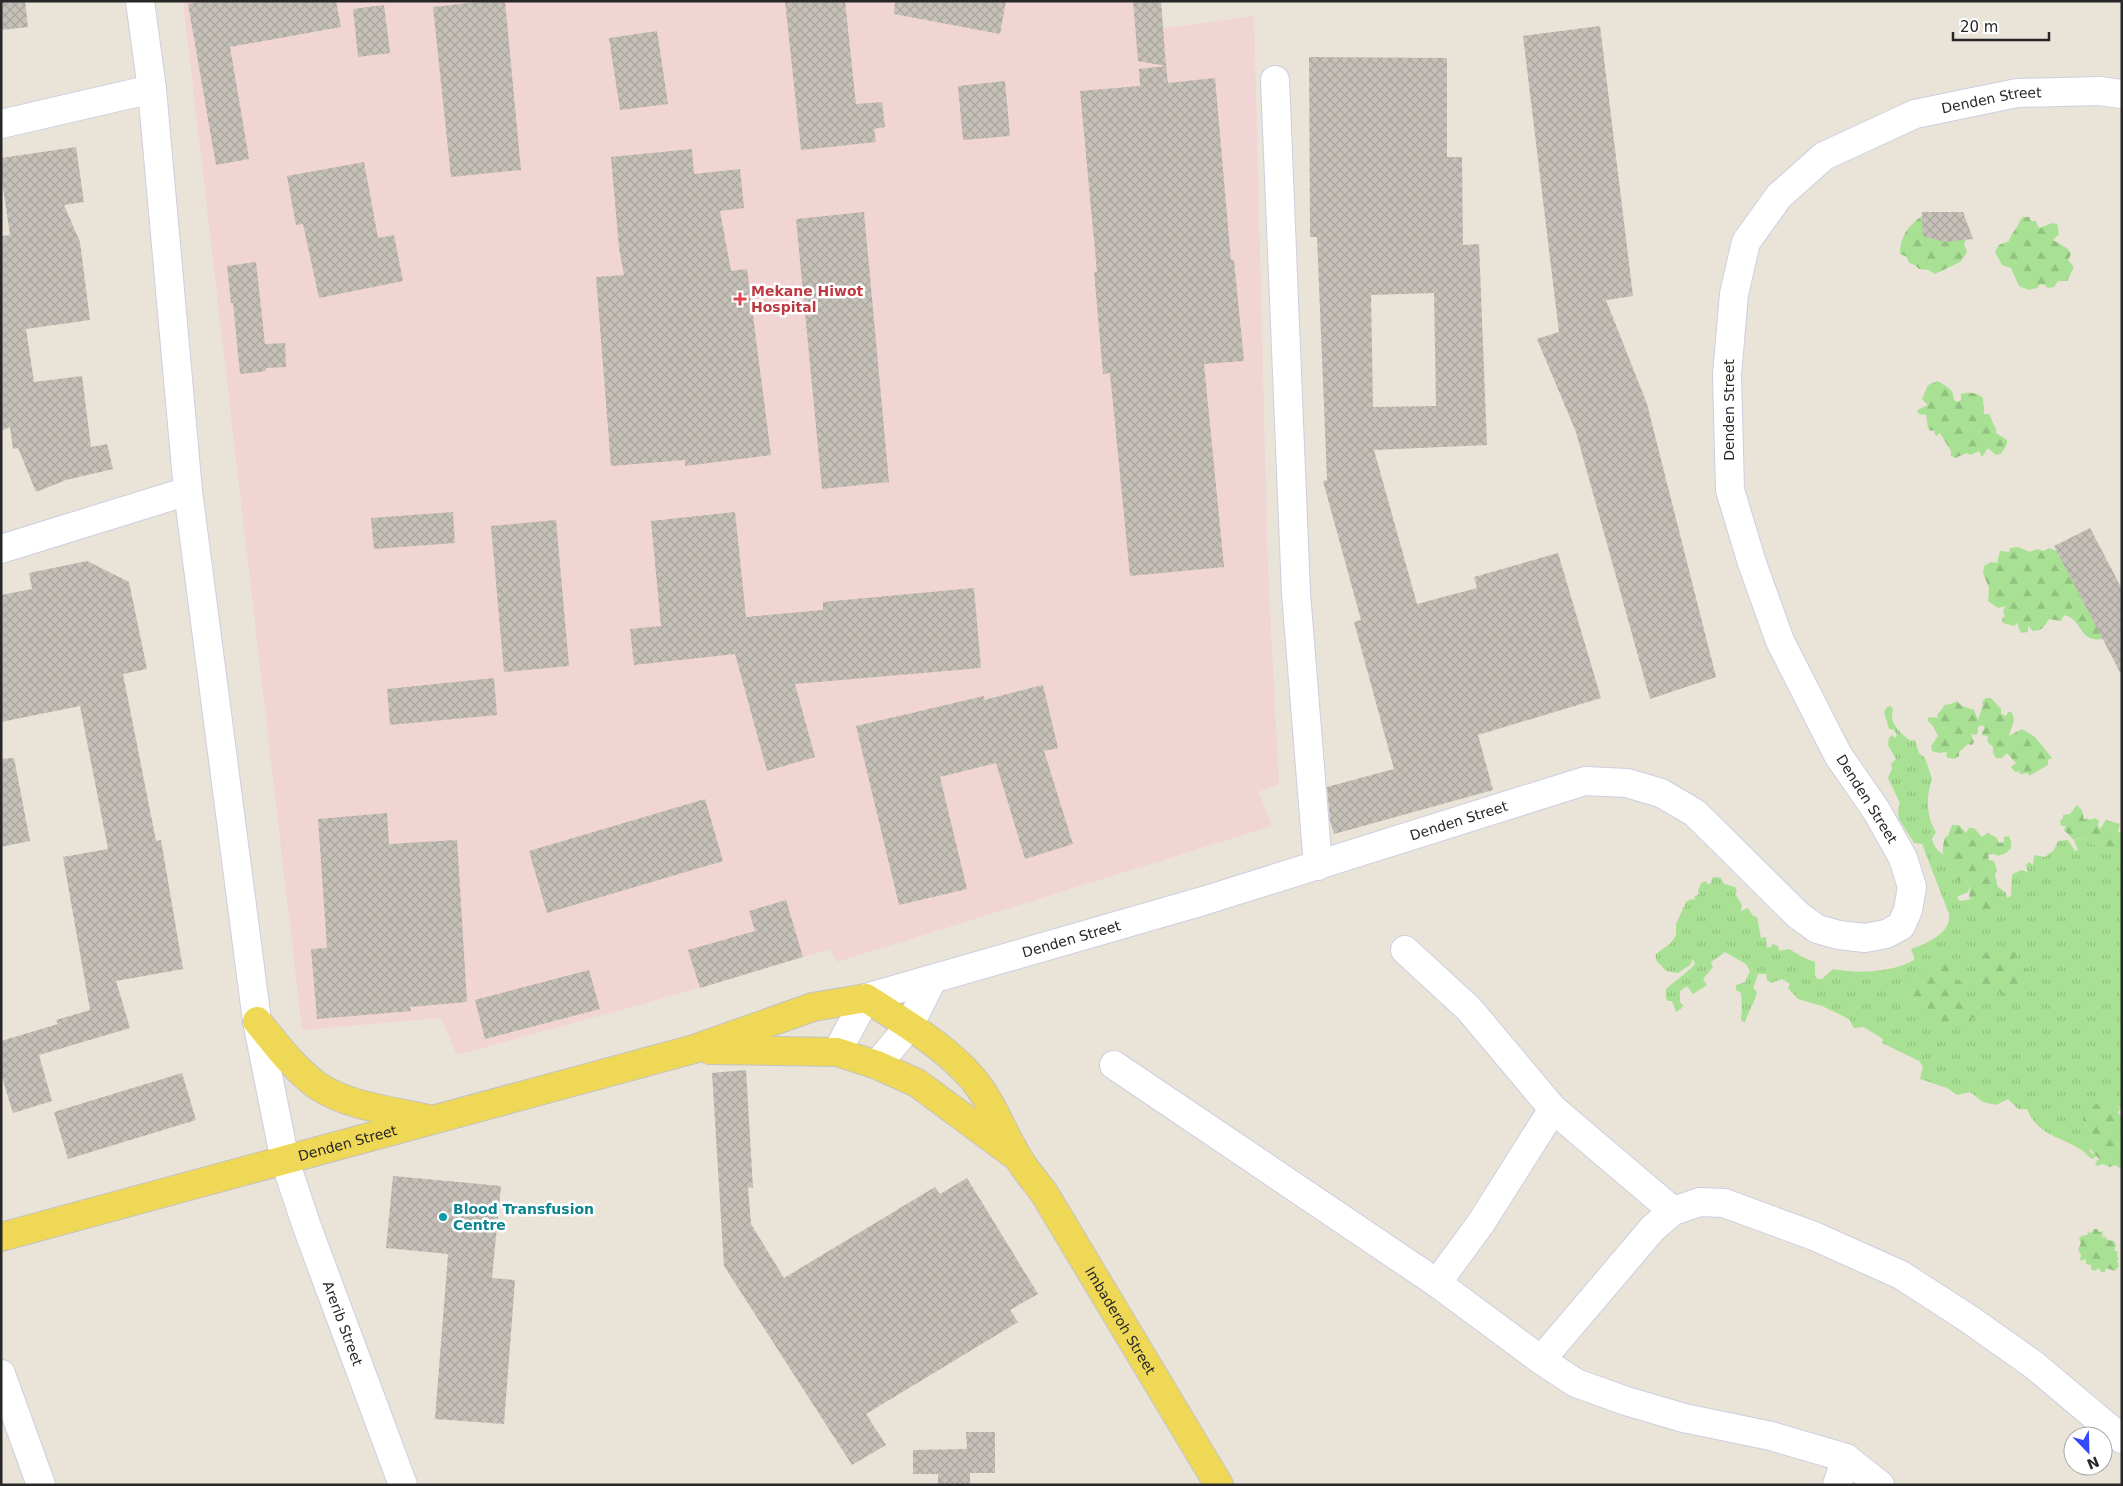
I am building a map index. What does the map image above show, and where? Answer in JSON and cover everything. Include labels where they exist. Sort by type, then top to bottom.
[{"type":"main road","points":[[866,998],[909,1026]]},
{"type":"main road","name":"Denden Street","points":[[1,1237],[694,1049],[813,1007],[866,998]]},
{"type":"main road","points":[[257,1021],[292,1064],[319,1087],[349,1101],[433,1119]]},
{"type":"main road","name":"Imbaderoh Street","points":[[909,1026],[951,1057],[973,1079],[992,1105],[1019,1159],[1044,1193],[1219,1485]]},
{"type":"main road","name":"Denden Street","points":[[694,1049],[837,1052],[877,1066]]},
{"type":"main road","name":"Imbaderoh Street","points":[[877,1066],[917,1083],[1019,1159]]},
{"type":"street","name":"Arerib Street","points":[[140,1],[152,89],[188,491],[257,1021],[285,1161],[310,1236],[403,1485]]},
{"type":"street","points":[[1275,80],[1296,593],[1318,866]]},
{"type":"street","points":[[1,124],[152,89]]},
{"type":"street","name":"Denden Street","points":[[866,998],[1318,866],[1584,781],[1627,783],[1661,793],[1695,813],[1798,915],[1817,929],[1839,935],[1865,938],[1886,934],[1901,926],[1908,910],[1912,887],[1903,858],[1876,810],[1838,755],[1780,642],[1752,562],[1730,490],[1727,375],[1734,294],[1746,242],[1779,196],[1824,156],[1915,114],[2017,93],[2099,91],[2122,94]]},
{"type":"street","points":[[1,549],[188,491]]},
{"type":"street","points":[[1405,950],[1469,1009],[1553,1109],[1673,1211]]},
{"type":"street","points":[[877,1066],[909,1026],[932,980]]},
{"type":"street","points":[[837,1052],[866,998]]},
{"type":"street","points":[[1114,1065],[1437,1283],[1541,1360],[1576,1383],[1626,1401],[1684,1418],[1771,1436],[1846,1458],[1880,1485]]},
{"type":"street","points":[[1437,1283],[1481,1223],[1553,1109]]},
{"type":"street","points":[[1541,1360],[1653,1228],[1673,1211],[1700,1202],[1724,1203],[1814,1236],[1901,1275],[2034,1365],[2122,1439]]},
{"type":"street","points":[[1,1374],[41,1485]]},
{"type":"street","points":[[1837,1485],[1846,1458]]},
{"type":"shaded area","name":"Mekane Hiwot Hospital","points":[[183,1],[1155,1],[1157,29],[1254,16],[1268,569],[1279,784],[1259,792],[1272,826],[837,962],[830,949],[643,1004],[457,1055],[441,1018],[302,1030]]},
{"type":"green space","points":[[1922,216],[1966,241],[1964,244],[1967,252],[1960,262],[1935,274],[1928,270],[1919,269],[1909,263],[1907,257],[1900,254],[1903,237]]},
{"type":"green space","points":[[2023,217],[2029,217],[2031,221],[2036,221],[2040,228],[2052,223],[2057,224],[2059,234],[2053,240],[2068,249],[2071,254],[2068,260],[2074,267],[2067,281],[2058,281],[2054,287],[2048,288],[2040,284],[2037,288],[2029,290],[2019,286],[2011,268],[2002,265],[1995,252],[1999,245],[2009,241]]},
{"type":"green space","points":[[1938,381],[1951,390],[1954,400],[1957,402],[1961,400],[1961,394],[1964,393],[1975,394],[1983,398],[1984,414],[1989,414],[1996,428],[1996,433],[2007,440],[2007,444],[2001,454],[1996,455],[1988,448],[1982,457],[1979,451],[1955,458],[1951,456],[1951,451],[1940,433],[1936,436],[1934,430],[1931,431],[1928,428],[1926,415],[1919,414],[1917,410],[1928,405],[1922,399],[1928,385]]},
{"type":"green space","points":[[2018,547],[2030,552],[2037,549],[2044,551],[2049,548],[2057,551],[2103,639],[2089,638],[2075,621],[2064,615],[2061,621],[2049,619],[2041,629],[2033,631],[2028,626],[2028,632],[2021,633],[2017,623],[2014,626],[2003,623],[2005,606],[1998,608],[1988,601],[1989,588],[1983,573],[1984,566],[1991,562],[1997,563],[2000,551],[2009,552],[2010,548]]},
{"type":"green space","points":[[1986,698],[1991,698],[2001,709],[2001,714],[2006,716],[2008,712],[2011,712],[2013,715],[2014,721],[2009,736],[2022,729],[2035,737],[2052,758],[2048,760],[2048,765],[2029,776],[2028,773],[2020,774],[2019,771],[2015,772],[2011,767],[2016,763],[2007,753],[2002,758],[1996,758],[1993,753],[1993,747],[1987,741],[1988,736],[1982,735],[1985,728],[1982,725],[1978,727],[1976,735],[1971,734],[1974,742],[1972,745],[1968,744],[1959,752],[1959,756],[1953,759],[1946,757],[1947,752],[1932,751],[1931,746],[1938,736],[1933,726],[1927,720],[1929,717],[1938,718],[1937,715],[1944,705],[1957,701],[1962,706],[1974,710],[1978,720],[1983,705],[1982,702]]},
{"type":"green space","points":[[1891,706],[1894,724],[1907,738],[1911,741],[1915,740],[1919,753],[1925,758],[1932,779],[1928,806],[1930,820],[1936,832],[1932,839],[1934,844],[1943,854],[1959,882],[1961,878],[1970,885],[1968,892],[1957,897],[1960,901],[1972,899],[1976,904],[1997,903],[1999,899],[1997,886],[2006,893],[2007,898],[2011,896],[2012,874],[2022,870],[2028,872],[2026,865],[2029,862],[2033,865],[2034,855],[2045,857],[2054,850],[2058,841],[2068,840],[2075,851],[2078,850],[2074,840],[2078,839],[2088,840],[2113,851],[2122,848],[2122,1110],[2110,1100],[2102,1104],[2083,1121],[2089,1130],[2090,1152],[2097,1156],[2092,1159],[2075,1146],[2044,1131],[2032,1118],[2027,1109],[2018,1109],[2008,1099],[1996,1105],[1983,1102],[1970,1092],[1957,1095],[1947,1088],[1920,1079],[1923,1066],[1919,1061],[1882,1043],[1883,1039],[1864,1027],[1854,1028],[1849,1019],[1822,1006],[1798,999],[1788,988],[1790,984],[1782,979],[1771,983],[1767,980],[1766,974],[1758,974],[1753,988],[1757,992],[1745,1023],[1741,1020],[1741,993],[1736,990],[1736,985],[1745,982],[1750,971],[1746,964],[1725,952],[1711,962],[1713,967],[1703,979],[1707,985],[1693,994],[1687,986],[1680,991],[1680,1002],[1683,1005],[1681,1009],[1676,1012],[1672,1001],[1668,1001],[1666,998],[1666,989],[1695,964],[1693,959],[1690,965],[1678,973],[1666,971],[1657,961],[1656,954],[1671,943],[1676,935],[1676,924],[1686,902],[1691,899],[1695,900],[1694,897],[1699,894],[1698,891],[1701,883],[1706,881],[1707,884],[1711,883],[1712,878],[1721,878],[1724,884],[1735,887],[1737,891],[1735,894],[1742,905],[1741,911],[1748,908],[1753,916],[1757,917],[1761,938],[1766,937],[1767,948],[1773,944],[1778,946],[1779,951],[1789,949],[1815,962],[1817,979],[1822,979],[1833,969],[1863,972],[1895,968],[1905,964],[1914,960],[1911,949],[1937,937],[1946,927],[1949,921],[1949,914],[1922,844],[1914,843],[1899,819],[1900,803],[1888,778],[1892,769],[1891,764],[1896,759],[1888,745],[1889,738],[1892,735],[1895,738],[1897,735],[1894,730],[1889,729],[1884,712],[1887,707]]},
{"type":"green space","points":[[2077,805],[2082,810],[2084,820],[2095,818],[2099,821],[2100,829],[2106,820],[2120,824],[2118,832],[2121,833],[2122,831],[2122,848],[2113,851],[2103,850],[2100,845],[2092,845],[2084,839],[2074,840],[2064,830],[2066,826],[2061,826],[2060,820],[2063,819],[2063,815],[2070,814]]},
{"type":"green space","points":[[1952,825],[1959,825],[1966,833],[1969,828],[1974,828],[1982,837],[1988,833],[1997,838],[1999,843],[2004,842],[2004,837],[2009,836],[2011,848],[2006,853],[1998,856],[1994,854],[1988,855],[1989,860],[1994,861],[1997,871],[1995,874],[2000,899],[1997,903],[1997,909],[1983,910],[1969,898],[1970,885],[1961,878],[1959,883],[1946,862],[1943,846],[1945,837],[1948,836]]},
{"type":"green space","points":[[1999,947],[2013,948],[2017,951],[2017,955],[2013,959],[2018,966],[2023,964],[2027,970],[2025,974],[2030,978],[2021,988],[2007,990],[2002,996],[1998,990],[1993,998],[1990,994],[1987,998],[1984,997],[1982,991],[1984,988],[1979,978],[1986,974],[1982,971],[1982,967],[1989,960],[1983,957],[1983,953],[1989,948],[1997,952]]},
{"type":"green space","points":[[1946,957],[1947,961],[1953,963],[1953,978],[1964,984],[1963,988],[1968,991],[1966,995],[1974,1000],[1973,1005],[1978,1005],[1978,1012],[1967,1027],[1961,1025],[1956,1030],[1952,1023],[1936,1028],[1933,1020],[1931,1025],[1928,1026],[1926,1021],[1927,1013],[1912,1010],[1904,994],[1912,976],[1930,966],[1934,959]]},
{"type":"green space","points":[[2107,1096],[2120,1109],[2118,1113],[2122,1117],[2121,1169],[2115,1165],[2110,1167],[2103,1164],[2097,1166],[2095,1163],[2099,1159],[2086,1139],[2089,1130],[2083,1121],[2084,1114],[2096,1104],[2102,1104]]},
{"type":"green space","points":[[2094,1229],[2097,1229],[2099,1232],[2103,1231],[2102,1238],[2104,1236],[2108,1240],[2114,1241],[2116,1245],[2114,1250],[2118,1252],[2117,1256],[2119,1259],[2117,1261],[2119,1266],[2115,1271],[2106,1268],[2105,1272],[2101,1272],[2099,1268],[2095,1271],[2091,1269],[2091,1265],[2086,1264],[2086,1259],[2080,1261],[2081,1255],[2078,1249],[2081,1243],[2079,1238],[2087,1235],[2089,1232],[2092,1233]]},
{"type":"building","points":[[1,1],[25,1],[28,27],[1,30]]},
{"type":"building","points":[[203,1],[336,1],[341,27],[230,47],[249,159],[216,165],[188,4]]},
{"type":"building","points":[[486,1],[505,1],[521,170],[451,177],[433,7]]},
{"type":"building","points":[[785,1],[845,1],[856,104],[882,102],[885,127],[874,129],[876,142],[801,150]]},
{"type":"building","points":[[895,1],[1006,1],[1000,34],[894,14]]},
{"type":"building","points":[[1133,1],[1161,1],[1166,66],[1138,61]]},
{"type":"building","points":[[384,5],[390,53],[358,57],[353,9]]},
{"type":"building","points":[[1600,26],[1633,296],[1606,300],[1647,404],[1716,677],[1650,699],[1576,432],[1537,339],[1559,332],[1523,36]]},
{"type":"building","points":[[657,31],[668,104],[620,110],[609,38]]},
{"type":"building","points":[[1309,57],[1447,58],[1447,157],[1462,157],[1463,245],[1479,244],[1487,445],[1374,450],[1417,604],[1477,588],[1474,577],[1558,553],[1601,698],[1478,735],[1493,790],[1334,834],[1330,821],[1327,787],[1394,769],[1354,622],[1361,620],[1323,481],[1327,480],[1317,237],[1310,237]],"holes":[[[1434,293],[1436,406],[1373,407],[1371,295]]]},
{"type":"building","points":[[1166,66],[1168,83],[1215,78],[1231,260],[1234,260],[1244,361],[1204,364],[1224,567],[1130,576],[1110,373],[1103,374],[1094,272],[1097,272],[1080,91],[1140,86],[1139,69]]},
{"type":"building","points":[[1005,81],[1010,136],[963,140],[958,86]]},
{"type":"building","points":[[76,147],[84,202],[64,205],[80,242],[90,320],[26,329],[34,382],[82,376],[91,447],[107,444],[113,469],[66,480],[36,492],[18,448],[13,449],[10,427],[1,431],[1,236],[10,235],[1,174],[1,158]]},
{"type":"building","points":[[692,149],[694,174],[740,169],[744,208],[720,211],[731,271],[747,269],[771,455],[685,466],[685,460],[611,466],[596,277],[624,275],[619,248],[611,157]]},
{"type":"building","points":[[364,162],[378,238],[394,235],[403,281],[319,298],[303,224],[296,225],[287,176]]},
{"type":"building","points":[[864,212],[889,482],[822,489],[796,219]]},
{"type":"building","points":[[1922,212],[1963,212],[1973,239],[1945,242],[1923,236]]},
{"type":"building","points":[[256,262],[265,344],[285,343],[286,367],[266,368],[266,371],[240,374],[233,303],[231,303],[227,266]]},
{"type":"building","points":[[453,512],[455,543],[374,549],[371,518]]},
{"type":"building","points":[[735,512],[746,617],[823,610],[823,602],[974,588],[981,668],[795,684],[815,757],[767,771],[735,654],[634,665],[630,629],[661,626],[651,521]]},
{"type":"building","points":[[556,520],[569,666],[504,672],[491,526]]},
{"type":"building","points":[[2090,528],[2122,589],[2122,676],[2054,546]]},
{"type":"building","points":[[87,561],[129,582],[147,669],[123,674],[156,841],[161,840],[183,969],[116,981],[130,1028],[39,1055],[52,1101],[13,1113],[1,1074],[1,1041],[58,1024],[56,1020],[90,1010],[63,857],[108,849],[80,706],[1,722],[1,595],[32,589],[29,573]]},
{"type":"building","points":[[494,678],[497,715],[390,725],[387,689]]},
{"type":"building","points":[[1043,685],[1058,748],[1044,751],[1073,844],[1025,859],[996,763],[940,777],[967,889],[899,905],[856,726],[984,696],[984,700]]},
{"type":"building","points":[[14,758],[30,841],[1,847],[1,759]]},
{"type":"building","points":[[705,799],[723,861],[547,913],[529,851]]},
{"type":"building","points":[[387,813],[389,844],[457,840],[467,1002],[410,1007],[411,1011],[317,1019],[311,949],[327,948],[318,819]]},
{"type":"building","points":[[786,900],[803,957],[700,988],[688,950],[755,931],[749,911]]},
{"type":"building","points":[[589,970],[600,1009],[485,1039],[475,1000]]},
{"type":"building","points":[[746,1070],[753,1188],[748,1187],[751,1224],[784,1278],[935,1187],[940,1194],[967,1178],[1038,1294],[1010,1310],[1018,1322],[866,1414],[886,1445],[852,1465],[724,1266],[712,1073]]},
{"type":"building","points":[[182,1073],[196,1120],[68,1159],[54,1112]]},
{"type":"building","points":[[393,1176],[501,1186],[492,1278],[515,1280],[504,1424],[435,1419],[448,1254],[386,1248]]},
{"type":"building","points":[[966,1432],[995,1432],[995,1473],[970,1473],[970,1485],[938,1485],[938,1474],[913,1474],[913,1450],[967,1449]]},
{"type":"place","name":"Mekane Hiwot Hospital","points":[[740,299]]},
{"type":"place","name":"Blood Transfusion Centre","points":[[443,1217]]}]
